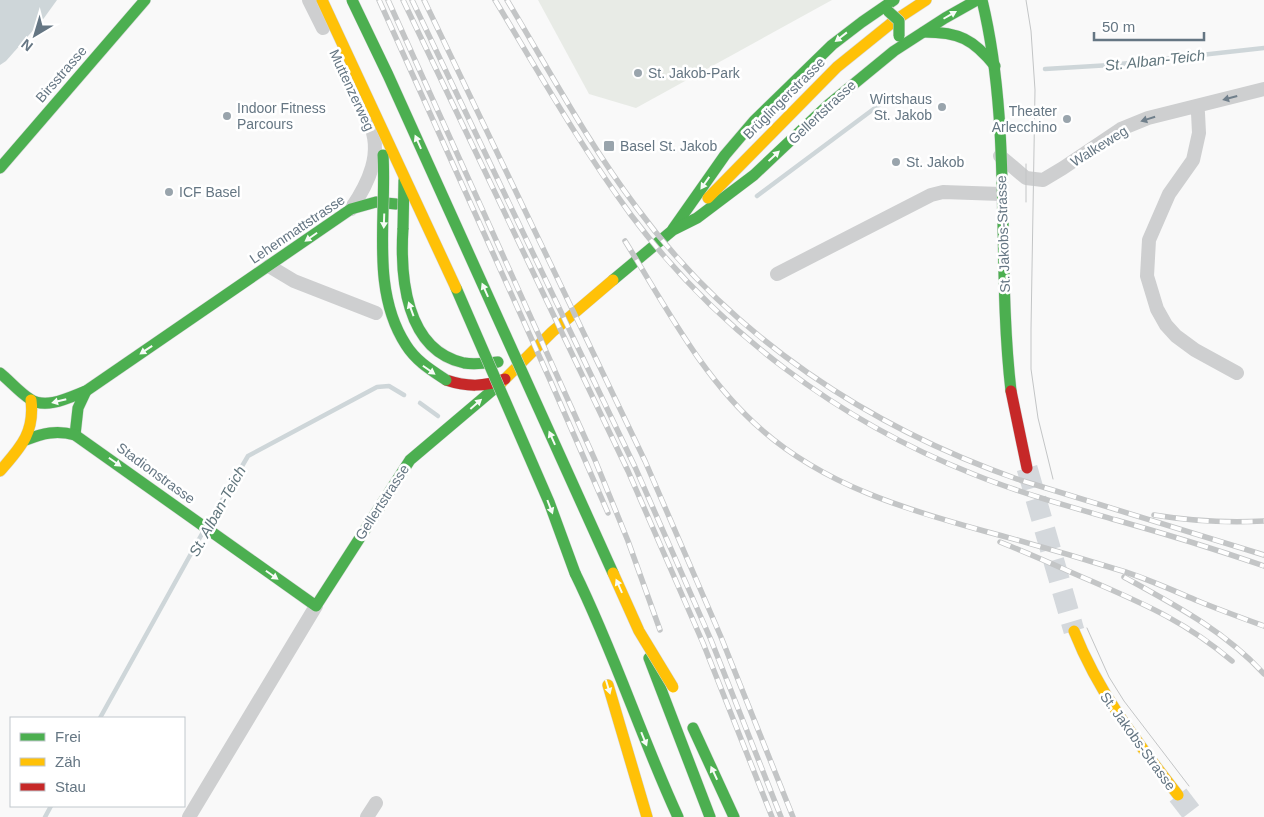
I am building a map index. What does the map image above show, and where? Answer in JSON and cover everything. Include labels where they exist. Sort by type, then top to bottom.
[{"type":"main road","name":"Birsstrasse","points":[[0,168],[145,0]]},
{"type":"main road","points":[[315,0],[356,81],[379,137],[383,155],[384,183],[384,278],[390,312],[402,339],[417,360],[431,372],[446,380],[476,386],[488,386],[505,379]]},
{"type":"main road","points":[[322,0],[442,255],[549,502],[575,573],[598,653]]},
{"type":"main road","points":[[352,0],[388,75],[639,630],[710,817]]},
{"type":"main road","points":[[358,0],[391,71],[404,121],[405,138]]},
{"type":"main road","name":"Brüglingerstrasse","points":[[672,230],[724,182],[796,105],[840,63],[878,31],[926,0]]},
{"type":"main road","name":"Gellertstrasse","points":[[316,606],[410,460],[505,379],[526,357],[599,291],[672,230],[697,218],[754,175],[839,96],[894,51],[977,0]]},
{"type":"main road","name":"St. Jakobs-Strasse","points":[[982,0],[988,21],[995,66],[1009,372],[1013,405],[1027,468]]},
{"type":"main road","points":[[888,6],[899,21],[899,36],[894,51]]},
{"type":"main road","name":"Gellertstrasse","points":[[672,230],[717,166],[747,128],[834,42],[888,6]]},
{"type":"main road","points":[[924,32],[954,33],[966,38],[976,44],[995,66]]},
{"type":"main road","points":[[406,155],[402,272],[407,298],[422,332],[434,348],[461,363],[498,362],[526,357]]},
{"type":"main road","name":"Lehenmattstrasse","points":[[31,400],[43,403],[55,402],[86,391],[351,209],[376,202],[396,204],[421,220],[427,229],[478,348],[488,357],[498,362]]},
{"type":"main road","points":[[0,373],[31,400],[33,418],[26,440],[0,471]]},
{"type":"main road","points":[[26,440],[51,431],[75,435],[78,408],[86,391]]},
{"type":"main road","name":"Stadionstrasse","points":[[75,435],[316,606]]},
{"type":"main road","points":[[575,573],[599,622],[645,740],[678,817]]},
{"type":"main road","points":[[639,630],[675,691]]},
{"type":"main road","name":"St. Jakobs-Strasse","points":[[1074,631],[1089,668],[1112,710],[1178,795]]},
{"type":"main road","points":[[604,672],[647,817]]},
{"type":"main road","points":[[690,722],[734,817]]},
{"type":"street","name":"Muttenzerweg","points":[[309,0],[373,131],[376,148],[373,165],[363,191],[351,209]]},
{"type":"street","name":"Walkeweg","points":[[1000,156],[1026,178],[1043,180],[1120,129],[1148,118],[1264,89]]},
{"type":"street","points":[[1195,107],[1198,113],[1200,132],[1194,160],[1169,194],[1150,240],[1148,276],[1157,309],[1176,336],[1195,350],[1236,373]]},
{"type":"street","points":[[776,274],[931,195],[943,192],[1001,194]]},
{"type":"street","points":[[268,266],[294,281],[376,313]]},
{"type":"street","name":"Gellertstrasse","points":[[189,817],[316,606]]},
{"type":"street","points":[[367,817],[376,802]]},
{"type":"shaded area","points":[[0,0],[57,0],[44,18],[6,61],[0,65]]},
{"type":"shaded area","name":"St. Jakob-Park","points":[[538,0],[832,0],[636,108],[589,94]]},
{"type":"waterway","name":"St. Alban-Teich","points":[[1045,69],[1111,65],[1264,48]]},
{"type":"waterway","name":"St. Alban-Teich","points":[[757,196],[879,105]]},
{"type":"waterway","name":"St. Alban-Teich","points":[[208,524],[248,456],[377,387],[389,386],[404,395]]},
{"type":"waterway","name":"St. Alban-Teich","points":[[420,403],[438,416]]},
{"type":"waterway","name":"St. Alban-Teich","points":[[101,717],[203,532]]},
{"type":"waterway","name":"St. Alban-Teich","points":[[45,817],[50,807]]},
{"type":"tunnel","points":[[1027,468],[1074,631]]},
{"type":"tunnel","points":[[1178,795],[1195,817]]},
{"type":"tram line","points":[[1026,0],[1031,31],[1035,90],[1031,369],[1038,418],[1053,479]]},
{"type":"tram line","points":[[1026,164],[1026,202]]},
{"type":"tram line","points":[[1087,628],[1109,677],[1124,701],[1189,786]]},
{"type":"railway","points":[[379,0],[608,513]]},
{"type":"railway","points":[[388,0],[595,460],[628,541],[660,630]]},
{"type":"railway","points":[[403,0],[628,471],[703,643],[772,817]]},
{"type":"railway","points":[[412,0],[635,467],[711,640],[781,817]]},
{"type":"railway","points":[[424,0],[645,461],[721,637],[793,817]]},
{"type":"railway","points":[[495,0],[578,136],[631,215],[665,257],[702,297],[742,334],[784,368],[829,399],[875,427],[923,452],[973,474],[1044,499],[1172,536],[1264,566]]},
{"type":"railway","points":[[507,0],[569,106],[637,208],[675,255],[716,298],[760,337],[808,373],[858,405],[910,434],[964,459],[1020,480],[1264,555]]},
{"type":"railway","points":[[625,241],[687,341],[721,388],[762,430],[812,466],[867,493],[895,504],[954,523],[1129,573],[1214,608],[1264,626]]},
{"type":"railway","points":[[1154,515],[1209,521],[1264,521]]},
{"type":"railway","points":[[1000,542],[1164,614],[1198,635],[1232,661]]},
{"type":"railway","points":[[1124,577],[1216,632],[1264,674]]},
{"type":"traffic: fast","points":[[0,168],[145,0]]},
{"type":"traffic: fast","points":[[352,0],[388,75],[613,573]]},
{"type":"traffic: fast","points":[[673,229],[725,155],[754,121],[832,45],[894,0]]},
{"type":"traffic: fast","points":[[613,280],[673,230],[697,218],[754,175],[827,106],[894,51],[977,0]]},
{"type":"traffic: fast","points":[[982,0],[992,48],[998,97],[1004,293],[1011,391]]},
{"type":"traffic: fast","points":[[888,11],[899,21],[899,36]]},
{"type":"traffic: fast","points":[[924,32],[936,32],[964,39],[980,49],[995,66]]},
{"type":"traffic: fast","points":[[383,155],[382,253],[388,301],[395,324],[410,351],[424,365],[446,380]]},
{"type":"traffic: fast","points":[[403,228],[404,180]]},
{"type":"traffic: fast","points":[[0,373],[22,393],[36,402],[51,403],[86,391],[351,209],[376,202],[396,204]]},
{"type":"traffic: fast","points":[[403,228],[402,247],[405,288],[410,309],[418,327],[429,343],[444,355],[464,363],[498,362]]},
{"type":"traffic: fast","points":[[456,288],[549,502],[575,573]]},
{"type":"traffic: fast","points":[[26,440],[50,433],[75,435],[316,606],[410,460],[501,383]]},
{"type":"traffic: fast","points":[[75,435],[78,408],[86,391]]},
{"type":"traffic: fast","points":[[575,573],[602,633],[678,817]]},
{"type":"traffic: fast","points":[[649,658],[710,817]]},
{"type":"traffic: fast","points":[[693,728],[734,817]]},
{"type":"traffic: slow","points":[[322,0],[456,288]]},
{"type":"traffic: slow","points":[[708,198],[837,67],[894,21],[926,0]]},
{"type":"traffic: slow","points":[[501,383],[552,332],[613,280]]},
{"type":"traffic: slow","points":[[0,471],[20,447],[28,431],[32,412],[31,400]]},
{"type":"traffic: slow","points":[[613,573],[639,631],[673,687]]},
{"type":"traffic: slow","points":[[1074,631],[1107,697],[1178,795]]},
{"type":"traffic: slow","points":[[608,685],[647,817]]},
{"type":"traffic: jam","points":[[446,380],[476,385],[490,384],[505,379]]},
{"type":"traffic: jam","points":[[1011,391],[1027,468]]},
{"type":"place","name":"St. Jakob-Park","points":[[638,73]]},
{"type":"place","name":"Wirtshaus St. Jakob","points":[[942,107]]},
{"type":"place","name":"Indoor Fitness Parcours","points":[[227,116]]},
{"type":"place","name":"Theater Arlecchino","points":[[1067,119]]},
{"type":"place","name":"Basel St. Jakob","points":[[609,146]]},
{"type":"place","name":"St. Jakob","points":[[896,162]]},
{"type":"place","name":"ICF Basel","points":[[169,192]]}]
